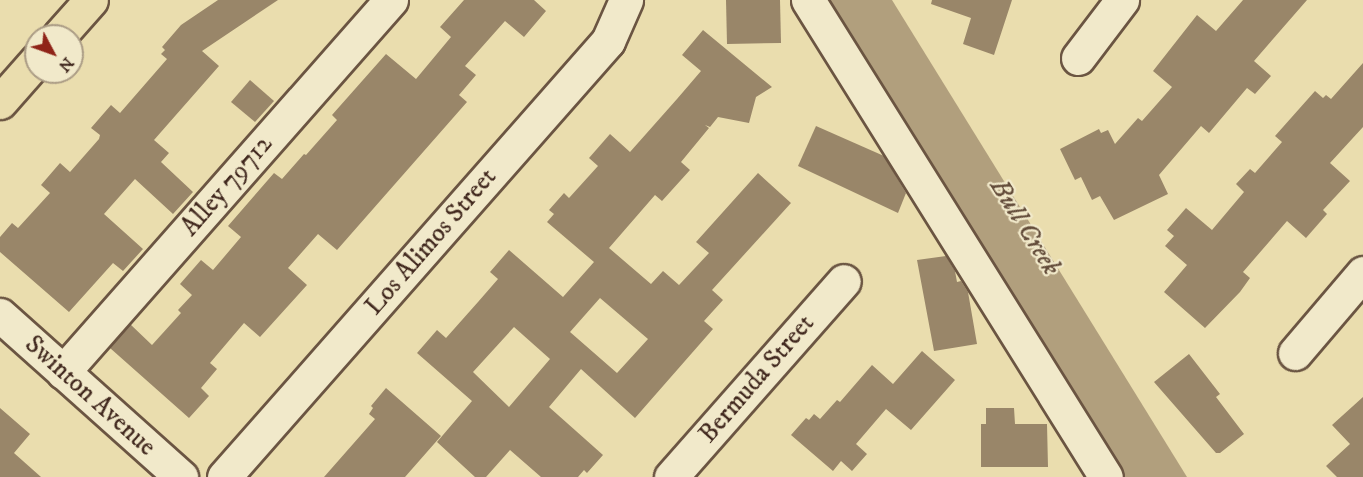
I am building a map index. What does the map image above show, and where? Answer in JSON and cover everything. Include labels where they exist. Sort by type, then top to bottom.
[{"type":"main road","points":[[69,24],[90,0]]},
{"type":"main road","points":[[0,102],[24,75]]},
{"type":"street","name":"Alley 79712","points":[[63,372],[391,0]]},
{"type":"street","name":"Los Alimos Street","points":[[224,477],[608,41],[626,0]]},
{"type":"street","points":[[808,0],[1106,477]]},
{"type":"street","points":[[1078,58],[1122,0]]},
{"type":"street","points":[[1294,353],[1363,273]]},
{"type":"street","name":"Bermuda Street","points":[[671,477],[844,281]]},
{"type":"street","name":"Swinton Avenue","points":[[0,315],[181,477]]},
{"type":"water","name":"Bull Creek","points":[[818,0],[892,0],[1187,477],[1115,477]]},
{"type":"building","points":[[218,0],[278,0],[202,51],[219,66],[154,140],[169,153],[161,162],[193,192],[173,214],[135,179],[104,214],[143,249],[123,271],[113,263],[69,312],[0,252],[0,237],[12,223],[18,228],[50,193],[41,185],[60,163],[70,172],[99,139],[100,135],[91,128],[111,105],[120,113],[167,59],[161,54],[165,50],[162,47],[181,25]]},
{"type":"building","points":[[464,0],[534,0],[546,11],[524,37],[505,21],[465,66],[476,75],[459,95],[467,102],[337,250],[318,234],[288,268],[307,285],[260,337],[244,323],[210,363],[217,369],[201,388],[209,396],[189,418],[110,348],[130,324],[152,345],[181,313],[178,310],[192,295],[180,284],[201,260],[213,270],[241,237],[228,226],[274,173],[282,179],[304,154],[306,155],[337,120],[332,115],[386,54],[416,79],[451,37],[440,27]]},
{"type":"building","points":[[726,0],[780,0],[781,43],[727,44]]},
{"type":"building","points":[[932,0],[1012,0],[994,55],[963,44],[971,18],[931,4]]},
{"type":"building","points":[[1243,0],[1307,0],[1254,61],[1271,76],[1255,94],[1247,88],[1209,133],[1201,126],[1159,175],[1168,194],[1114,220],[1100,196],[1092,200],[1081,177],[1075,180],[1060,149],[1099,129],[1101,133],[1108,130],[1115,144],[1138,118],[1142,121],[1172,87],[1153,71],[1197,15],[1216,31]]},
{"type":"building","points":[[703,30],[772,87],[756,97],[749,123],[718,117],[710,127],[705,125],[709,128],[681,162],[690,170],[662,201],[655,195],[609,248],[651,284],[663,271],[679,285],[709,253],[696,242],[758,173],[791,203],[712,290],[723,300],[704,321],[713,329],[635,418],[581,369],[549,407],[603,455],[587,473],[584,470],[578,477],[541,477],[510,450],[486,477],[475,477],[437,442],[472,401],[417,353],[437,330],[446,338],[498,279],[490,272],[509,250],[563,297],[594,262],[547,222],[554,214],[549,210],[564,193],[569,198],[598,166],[589,158],[610,134],[630,152],[677,99],[701,71],[682,55]],"holes":[[[600,298],[648,339],[617,373],[570,332]],[[514,327],[550,359],[509,407],[473,372]]]},
{"type":"building","points":[[1363,63],[1363,127],[1330,163],[1350,181],[1323,210],[1327,214],[1306,238],[1287,221],[1243,272],[1250,278],[1240,292],[1205,328],[1164,292],[1187,265],[1165,246],[1174,236],[1167,230],[1186,208],[1212,230],[1244,192],[1236,184],[1250,169],[1255,173],[1282,142],[1275,136],[1315,91],[1323,98],[1326,95],[1331,99]]},
{"type":"building","points":[[250,80],[274,101],[255,122],[231,102]]},
{"type":"building","points":[[816,126],[884,156],[906,193],[898,213],[798,166]]},
{"type":"building","points":[[946,256],[955,271],[957,282],[961,281],[968,292],[977,344],[934,351],[917,260]]},
{"type":"building","points":[[922,351],[955,380],[911,430],[886,409],[856,444],[867,454],[852,471],[841,461],[833,471],[791,435],[806,418],[809,420],[814,414],[820,419],[837,400],[840,402],[872,365],[893,384]]},
{"type":"building","points":[[1189,354],[1220,394],[1216,397],[1244,434],[1220,453],[1216,453],[1154,382]]},
{"type":"building","points":[[386,388],[441,436],[405,477],[324,477],[375,419],[369,414],[373,408],[371,406]]},
{"type":"building","points":[[1363,397],[1363,477],[1337,477],[1326,466],[1350,444],[1332,425]]},
{"type":"building","points":[[0,408],[30,434],[14,453],[41,477],[0,477]]},
{"type":"building","points":[[986,408],[1014,408],[1015,424],[1047,424],[1048,467],[981,467],[981,424],[986,424]]}]
